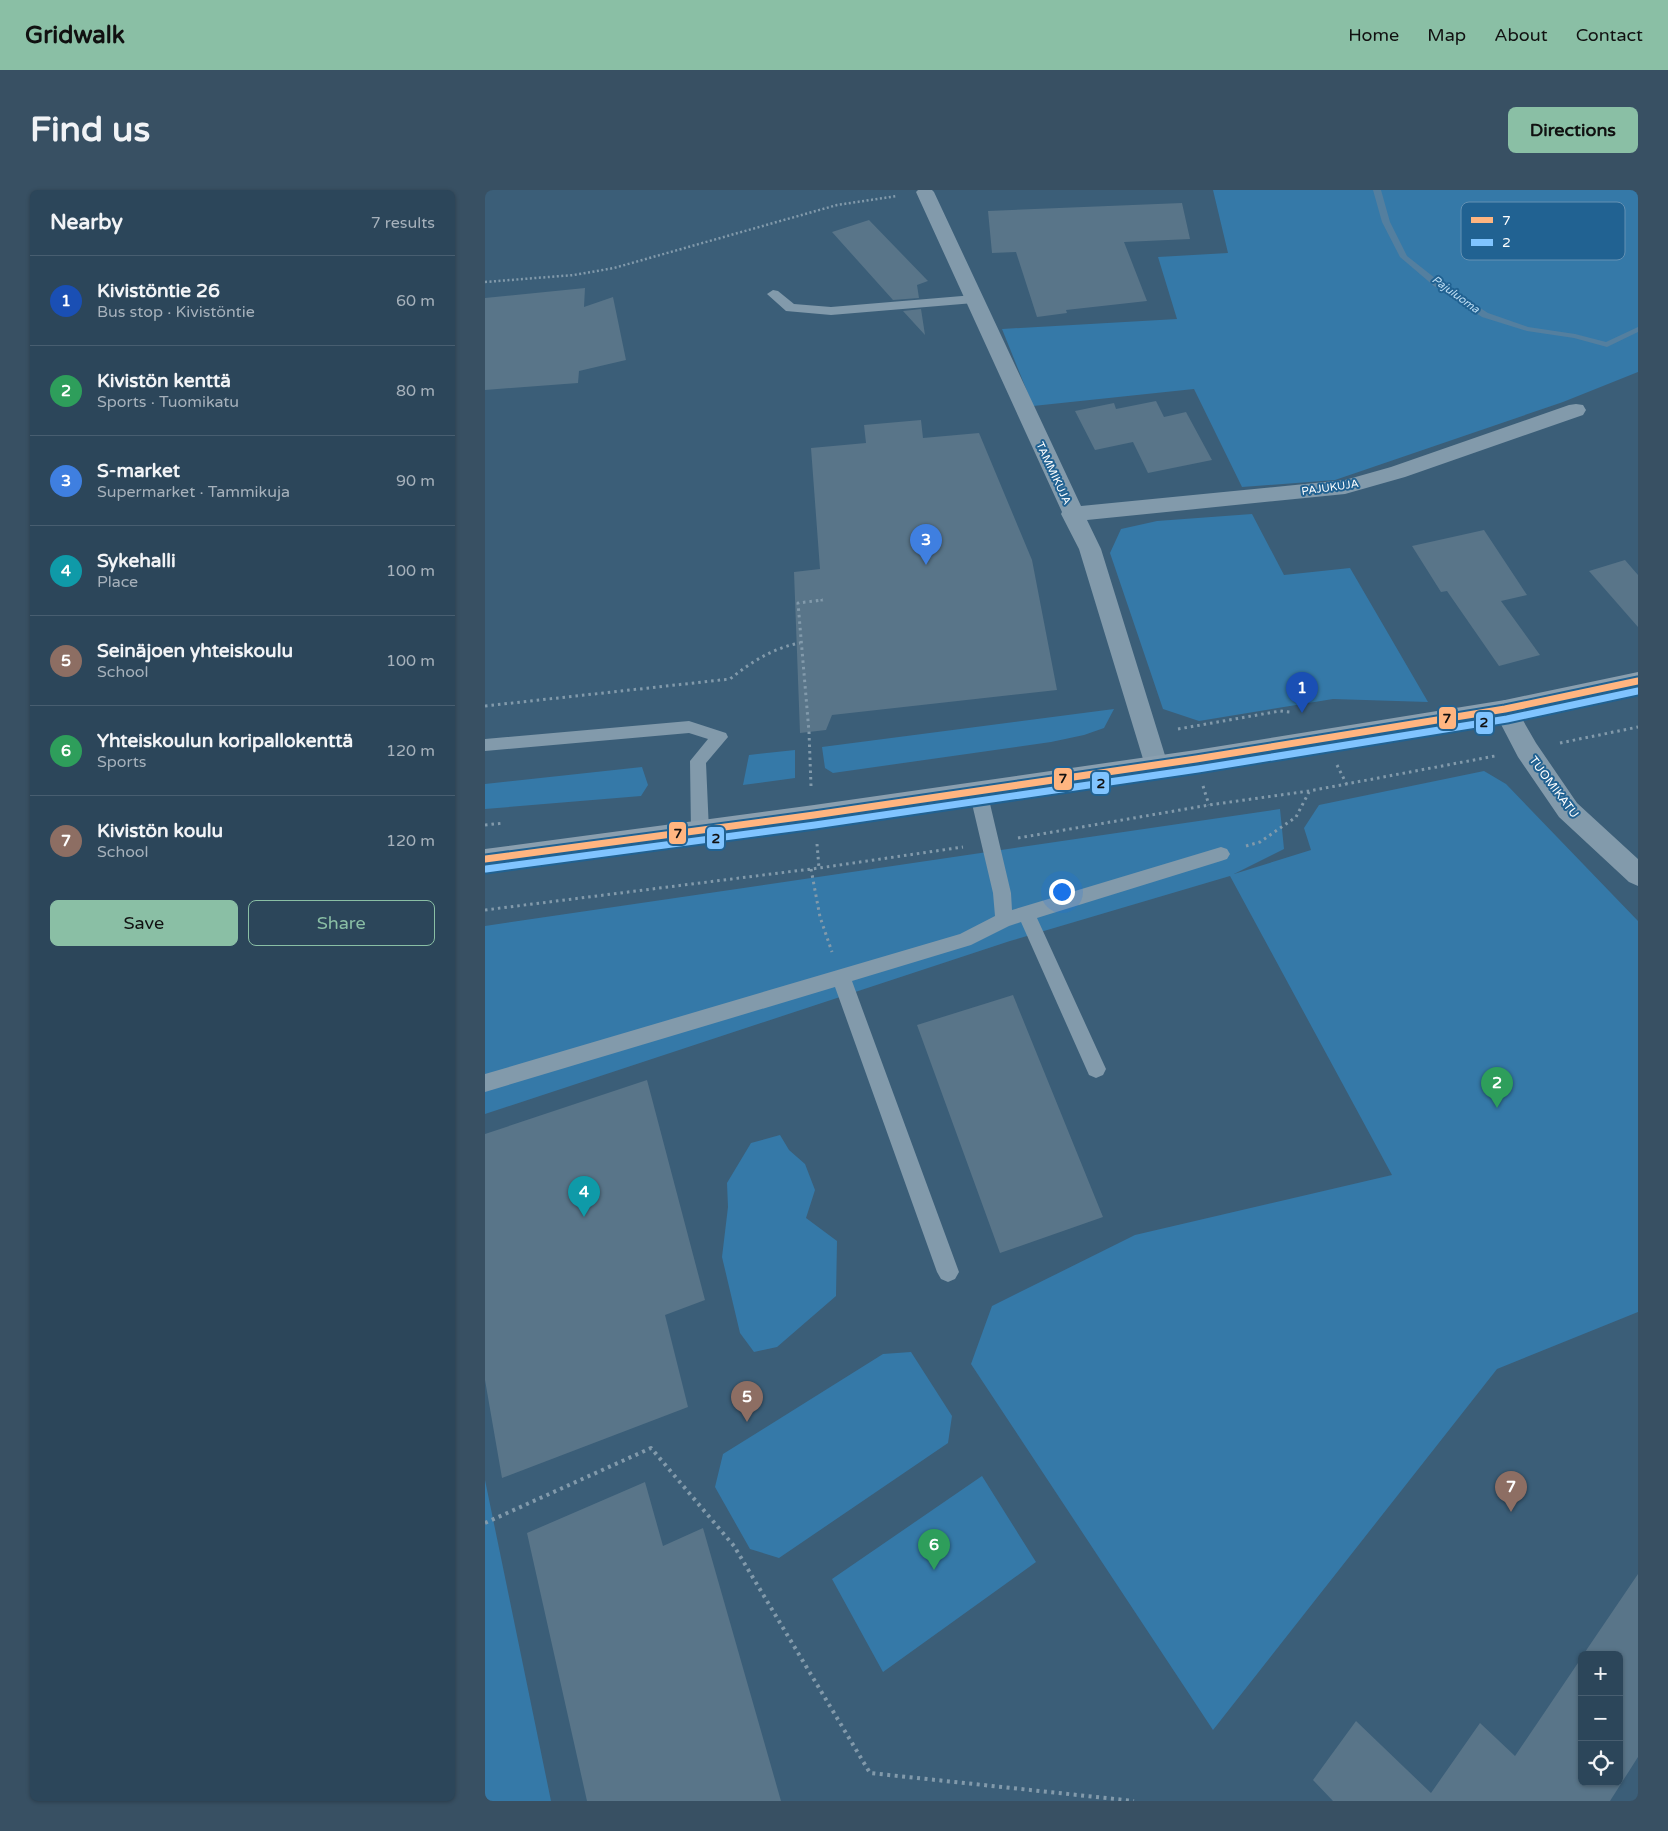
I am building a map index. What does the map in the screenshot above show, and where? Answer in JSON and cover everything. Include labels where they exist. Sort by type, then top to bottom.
[{"type":"main road","points":[[485,859],[700,831],[1157,765],[1505,709],[1638,681]]},
{"type":"street","name":"TAMMIKUJA","points":[[925,192],[1072,514],[1090,549],[1157,765]]},
{"type":"street","name":"PAJUKUJA","points":[[1072,514],[1345,487],[1398,472],[1576,410]]},
{"type":"street","name":"TUOMIKATU","points":[[1505,709],[1527,750],[1568,810],[1638,875]]},
{"type":"lane","points":[[773,294],[791,308],[831,310],[974,299]]},
{"type":"lane","points":[[485,745],[689,727],[720,737],[698,761],[700,831]]},
{"type":"lane","points":[[978,791],[1002,893],[1004,920]]},
{"type":"lane","points":[[485,1083],[965,940],[1004,920],[1221,854]]},
{"type":"lane","points":[[1026,914],[1096,1069]]},
{"type":"lane","points":[[841,976],[949,1272]]},
{"type":"path","points":[[485,282],[574,275],[614,268],[837,205],[925,192]]},
{"type":"path","points":[[809,732],[798,603],[823,600]]},
{"type":"path","points":[[485,706],[730,679],[745,667],[783,645],[800,643]]},
{"type":"path","points":[[1175,729],[1280,711],[1295,713]]},
{"type":"path","points":[[485,910],[811,869],[990,842],[1209,805],[1347,785],[1638,727]]},
{"type":"path","points":[[1336,763],[1347,785]]},
{"type":"path","points":[[1221,854],[1260,842],[1295,818],[1309,791]]},
{"type":"path","points":[[811,869],[819,917],[841,976]]},
{"type":"path","points":[[485,1523],[651,1448],[734,1546],[870,1773],[1134,1801]]},
{"type":"shaded area","points":[[1213,190],[1638,190],[1638,372],[1563,402],[1335,480],[1242,487],[1194,389],[1033,406],[1002,329],[1177,319],[1158,257],[1228,253]]},
{"type":"shaded area","points":[[1252,514],[1284,575],[1350,568],[1428,702],[1333,699],[1199,721],[1163,709],[1110,553],[1121,529],[1157,521]]},
{"type":"shaded area","points":[[1114,709],[1104,728],[1084,735],[1051,742],[833,773],[825,768],[822,747]]},
{"type":"shaded area","points":[[795,750],[795,778],[743,785],[749,755]]},
{"type":"shaded area","points":[[642,767],[648,785],[641,796],[485,809],[485,784]]},
{"type":"shaded area","points":[[1484,771],[1506,784],[1638,921],[1638,1312],[1497,1369],[1213,1730],[971,1364],[992,1306],[1135,1235],[1392,1175],[1230,876],[1010,941],[485,1114],[485,926],[1280,809],[1284,849],[1234,874],[1311,850],[1304,828],[1319,805]]},
{"type":"shaded area","points":[[780,1135],[789,1150],[805,1164],[815,1190],[806,1218],[837,1241],[836,1296],[777,1347],[754,1352],[740,1333],[722,1257],[728,1207],[727,1183],[751,1143]]},
{"type":"shaded area","points":[[911,1352],[952,1416],[948,1443],[779,1558],[750,1549],[715,1487],[723,1454],[883,1354]]},
{"type":"shaded area","points":[[982,1476],[1036,1562],[883,1672],[832,1579]]},
{"type":"shaded area","points":[[485,1480],[551,1801],[485,1801]]},
{"type":"building","points":[[1182,203],[1190,239],[1124,242],[1147,301],[1066,310],[1067,313],[1037,317],[1016,252],[992,253],[988,211]]},
{"type":"building","points":[[869,220],[928,281],[917,285],[919,298],[893,300],[832,232]]},
{"type":"building","points":[[585,288],[584,307],[613,297],[626,360],[579,371],[578,383],[485,390],[485,298]]},
{"type":"building","points":[[921,309],[925,335],[903,311]]},
{"type":"building","points":[[1156,401],[1164,417],[1186,412],[1212,460],[1148,473],[1133,442],[1095,450],[1075,411],[1114,403],[1116,409]]},
{"type":"building","points":[[921,420],[923,438],[979,433],[1032,560],[1057,690],[832,715],[826,730],[800,733],[794,572],[820,569],[811,448],[866,443],[864,425]]},
{"type":"building","points":[[1484,530],[1527,595],[1501,601],[1540,655],[1499,666],[1447,591],[1441,592],[1412,546]]},
{"type":"building","points":[[1625,560],[1638,575],[1638,627],[1589,571]]},
{"type":"building","points":[[1013,995],[1103,1217],[1000,1253],[917,1025]]},
{"type":"building","points":[[647,1080],[705,1300],[665,1315],[688,1407],[502,1478],[485,1380],[485,1134]]},
{"type":"building","points":[[645,1482],[663,1546],[703,1528],[781,1801],[587,1801],[527,1533]]},
{"type":"building","points":[[1638,1574],[1638,1757],[1623,1781],[1623,1651],[1586,1651]]},
{"type":"building","points":[[1578,1663],[1578,1786],[1620,1786],[1610,1801],[1333,1801],[1313,1780],[1356,1721],[1431,1793],[1480,1723],[1515,1756]]},
{"type":"waterway","name":"Pajuluoma","points":[[1377,190],[1386,222],[1404,257],[1437,284],[1485,315],[1527,329],[1575,336],[1607,345],[1638,329]]},
{"type":"transit line","name":"7","points":[[485,859],[814,815],[1196,759],[1505,709],[1638,681]]},
{"type":"transit line","name":"2","points":[[486,869],[815,825],[1198,769],[1507,719],[1638,691]]},
{"type":"place","name":"S-market","points":[[926,565]]},
{"type":"place","name":"Kivistöntie 26","points":[[1302,713]]},
{"type":"place","name":"Kivistön kenttä","points":[[1497,1108]]},
{"type":"place","name":"Sykehalli","points":[[584,1217]]},
{"type":"place","name":"Seinäjoen yhteiskoulu","points":[[747,1422]]},
{"type":"place","name":"Kivistön koulu","points":[[1511,1512]]},
{"type":"place","name":"Yhteiskoulun koripallokenttä","points":[[934,1570]]}]
